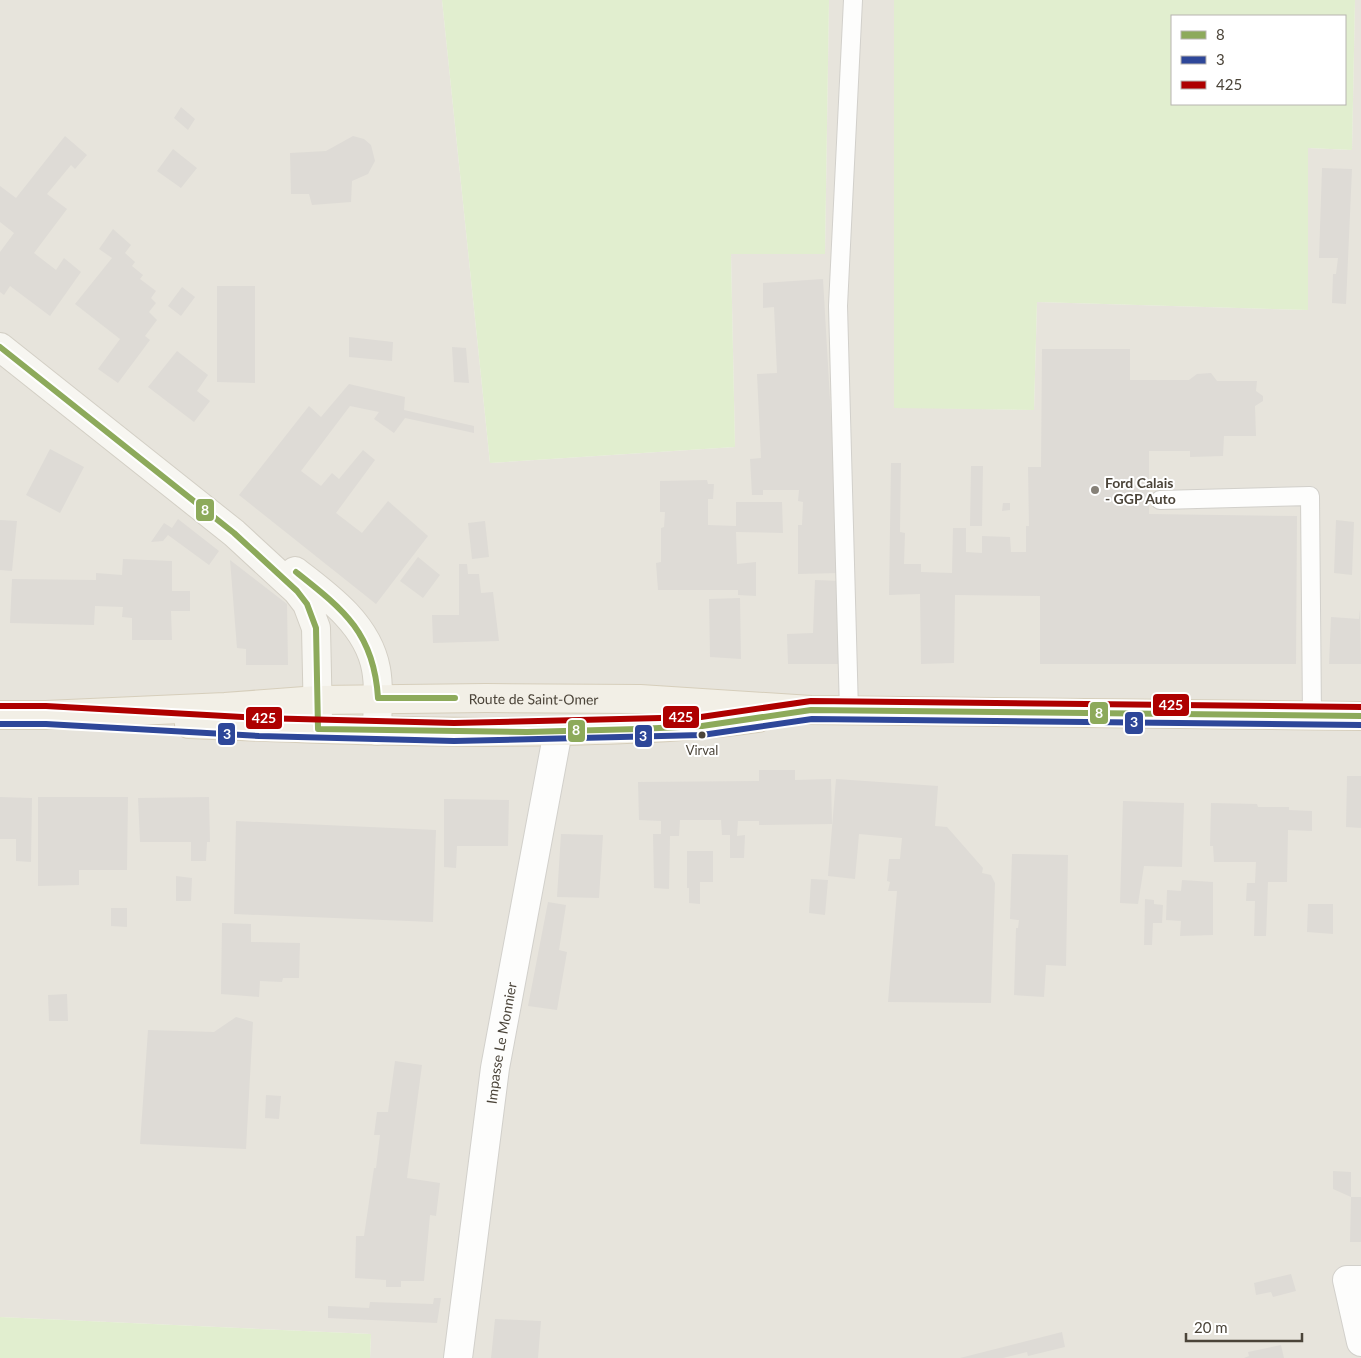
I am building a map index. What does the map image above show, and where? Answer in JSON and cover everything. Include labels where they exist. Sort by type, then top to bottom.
[{"type":"main road","name":"Route de Saint-Omer","points":[[0,715],[46,715],[378,698],[640,699],[849,711],[1361,716]]},
{"type":"main road","name":"Route de Saint-Omer","points":[[46,715],[318,730],[558,731],[702,726],[811,710]]},
{"type":"street","points":[[0,347],[234,533],[297,591],[313,616],[316,628],[318,730]]},
{"type":"street","points":[[234,533],[281,560],[353,622],[366,640],[374,659],[378,698],[377,731]]},
{"type":"street","name":"Impasse Le Monnier","points":[[458,1358],[495,1068],[558,731]]},
{"type":"street","points":[[1354,1280],[1361,1342]]},
{"type":"lane","points":[[849,711],[838,306],[852,0]]},
{"type":"lane","points":[[1160,500],[1310,496],[1312,716]]},
{"type":"shaded area","points":[[0,0],[442,0],[490,463],[735,447],[731,254],[825,254],[829,0],[894,0],[894,407],[1034,410],[1037,302],[1308,310],[1308,148],[1352,150],[1355,0],[1361,0],[1361,1358],[370,1358],[371,1334],[0,1317]]},
{"type":"green space","points":[[442,0],[829,0],[825,254],[731,254],[735,447],[490,463]]},
{"type":"green space","points":[[894,0],[1355,0],[1352,150],[1308,148],[1308,310],[1037,302],[1034,410],[894,408]]},
{"type":"green space","points":[[0,1317],[371,1334],[370,1358],[0,1358]]},
{"type":"building","points":[[181,107],[195,119],[188,130],[174,118]]},
{"type":"building","points":[[65,136],[87,155],[75,169],[71,165],[47,194],[67,209],[34,253],[56,270],[64,258],[81,272],[50,316],[10,286],[4,295],[0,292],[0,252],[14,233],[0,222],[0,186],[16,198]]},
{"type":"building","points":[[353,136],[364,139],[371,145],[375,161],[368,174],[352,181],[351,202],[312,205],[309,194],[291,194],[290,153],[326,151]]},
{"type":"building","points":[[173,149],[197,168],[181,188],[157,171]]},
{"type":"building","points":[[1322,168],[1352,169],[1346,304],[1332,303],[1333,274],[1336,274],[1338,258],[1319,258]]},
{"type":"building","points":[[113,229],[131,245],[125,253],[135,262],[132,266],[143,275],[140,279],[156,291],[151,298],[156,303],[149,312],[157,320],[145,336],[150,340],[118,383],[98,369],[120,339],[75,304],[112,258],[99,249]]},
{"type":"building","points":[[823,279],[840,573],[798,574],[798,525],[802,525],[803,502],[798,501],[799,490],[763,490],[763,495],[752,495],[750,459],[761,458],[757,374],[777,373],[774,307],[763,308],[763,283]]},
{"type":"building","points":[[217,286],[255,286],[255,383],[217,382]]},
{"type":"building","points":[[182,287],[195,297],[181,316],[168,306]]},
{"type":"building","points":[[349,337],[393,342],[392,361],[349,357]]},
{"type":"building","points":[[452,347],[466,348],[469,383],[454,382]]},
{"type":"building","name":"Ford Calais - GGP Auto","points":[[1042,349],[1130,349],[1130,380],[1189,380],[1197,374],[1211,373],[1217,381],[1257,381],[1256,391],[1263,396],[1263,401],[1255,406],[1256,436],[1224,436],[1223,456],[1190,457],[1190,451],[1149,451],[1149,514],[1297,516],[1296,664],[1040,664],[1040,596],[955,595],[954,663],[921,664],[920,594],[889,595],[891,463],[901,463],[900,532],[905,533],[904,564],[921,564],[921,572],[952,573],[953,528],[966,528],[966,552],[982,553],[982,536],[1010,537],[1011,552],[1026,552],[1026,526],[1029,526],[1028,467],[1041,467]]},
{"type":"building","points":[[177,351],[208,375],[197,391],[210,401],[194,422],[148,387]]},
{"type":"building","points":[[349,384],[405,397],[404,410],[474,426],[474,433],[405,418],[394,433],[374,419],[379,412],[350,406],[301,471],[321,486],[332,473],[339,479],[363,450],[375,460],[336,513],[362,533],[388,501],[428,536],[376,604],[239,495],[309,406],[321,417]]},
{"type":"building","points":[[50,449],[84,467],[60,513],[26,495]]},
{"type":"building","points":[[971,466],[983,466],[982,526],[970,526]]},
{"type":"building","points":[[707,480],[708,484],[714,484],[713,499],[708,499],[708,525],[736,526],[736,502],[782,502],[783,533],[736,532],[737,564],[756,562],[756,596],[738,595],[738,590],[658,590],[656,563],[661,562],[661,528],[664,527],[665,512],[660,512],[660,481]]},
{"type":"building","points":[[1003,503],[1010,503],[1010,510],[1002,511]]},
{"type":"building","points":[[178,519],[219,551],[209,565],[168,535],[163,541],[151,542],[164,523],[172,528]]},
{"type":"building","points":[[0,520],[17,521],[12,571],[0,570]]},
{"type":"building","points":[[1336,520],[1354,522],[1352,575],[1334,573]]},
{"type":"building","points":[[485,521],[489,557],[472,559],[468,523]]},
{"type":"building","points":[[418,557],[440,575],[423,598],[400,581]]},
{"type":"building","points":[[123,559],[172,561],[172,591],[190,591],[190,611],[171,611],[172,640],[132,640],[132,618],[122,617],[123,607],[95,606],[94,625],[10,623],[12,579],[96,580],[96,573],[122,575]]},
{"type":"building","points":[[230,560],[287,604],[288,665],[246,665],[246,649],[237,648]]},
{"type":"building","points":[[459,564],[467,564],[468,574],[479,574],[481,593],[493,592],[499,641],[433,643],[432,615],[459,615]]},
{"type":"building","points":[[815,580],[841,581],[839,664],[788,664],[787,634],[813,633]]},
{"type":"building","points":[[740,598],[741,659],[710,657],[709,599]]},
{"type":"building","points":[[1360,610],[1361,664],[1329,664],[1331,617],[1359,619]]},
{"type":"building","points":[[759,770],[795,770],[795,780],[831,779],[832,824],[759,825],[759,821],[738,821],[737,836],[745,835],[744,858],[730,858],[730,835],[722,835],[721,820],[680,820],[679,836],[670,836],[669,889],[654,888],[653,834],[661,834],[661,821],[639,820],[638,782],[759,781]]},
{"type":"building","points":[[1347,776],[1361,776],[1361,828],[1346,827]]},
{"type":"building","points":[[836,779],[938,786],[935,826],[947,827],[983,868],[982,873],[991,875],[995,883],[991,1003],[888,1002],[897,891],[888,891],[890,882],[887,881],[889,859],[900,859],[902,838],[859,834],[855,879],[828,876]]},
{"type":"building","points":[[0,797],[32,798],[31,862],[16,861],[16,839],[0,839]]},
{"type":"building","points":[[38,797],[128,797],[127,870],[79,870],[79,885],[38,886]]},
{"type":"building","points":[[209,797],[210,842],[207,842],[206,861],[191,861],[191,842],[140,842],[138,798]]},
{"type":"building","points":[[444,799],[509,800],[508,846],[457,846],[456,868],[444,867]]},
{"type":"building","points":[[1123,801],[1184,803],[1182,867],[1144,866],[1138,904],[1120,903]]},
{"type":"building","points":[[1211,803],[1257,804],[1258,807],[1289,807],[1289,810],[1312,811],[1312,831],[1288,830],[1287,882],[1268,882],[1266,936],[1254,936],[1255,901],[1246,901],[1247,883],[1255,883],[1256,862],[1214,862],[1213,846],[1210,846]]},
{"type":"building","points":[[236,821],[436,830],[433,922],[234,914]]},
{"type":"building","points":[[561,834],[603,835],[599,898],[557,897]]},
{"type":"building","points":[[687,851],[713,851],[713,882],[700,882],[700,904],[689,903]]},
{"type":"building","points":[[1012,854],[1068,855],[1066,966],[1046,965],[1044,997],[1014,995],[1016,928],[1018,928],[1019,920],[1010,919]]},
{"type":"building","points":[[176,876],[192,878],[191,901],[176,901]]},
{"type":"building","points":[[811,879],[828,880],[825,915],[809,913]]},
{"type":"building","points":[[1182,880],[1213,882],[1213,935],[1180,936],[1181,921],[1166,920],[1167,890],[1181,891]]},
{"type":"building","points":[[1145,899],[1154,900],[1154,904],[1163,905],[1162,923],[1153,923],[1152,945],[1144,945]]},
{"type":"building","points":[[548,902],[566,905],[559,950],[567,952],[557,1010],[528,1006]]},
{"type":"building","points":[[1308,904],[1333,904],[1333,934],[1307,932]]},
{"type":"building","points":[[111,908],[127,908],[127,927],[111,926]]},
{"type":"building","points":[[222,923],[251,924],[251,942],[300,943],[299,978],[283,978],[282,982],[260,981],[259,997],[221,994]]},
{"type":"building","points":[[67,994],[68,1021],[49,1021],[48,995]]},
{"type":"building","points":[[236,1017],[253,1022],[246,1149],[140,1144],[148,1030],[214,1032]]},
{"type":"building","points":[[395,1061],[422,1065],[407,1178],[440,1183],[436,1216],[430,1215],[424,1281],[401,1281],[401,1287],[386,1287],[386,1280],[355,1278],[356,1236],[364,1236],[380,1135],[374,1135],[377,1112],[388,1112]]},
{"type":"building","points":[[266,1095],[281,1096],[279,1119],[265,1118]]},
{"type":"building","points":[[1333,1171],[1351,1172],[1351,1197],[1333,1189]]},
{"type":"building","points":[[1351,1197],[1361,1197],[1361,1242],[1350,1242]]},
{"type":"building","points":[[1291,1274],[1296,1291],[1273,1297],[1271,1292],[1256,1295],[1254,1283]]},
{"type":"building","points":[[434,1298],[441,1298],[437,1323],[328,1318],[328,1306],[369,1308],[370,1302],[433,1304]]},
{"type":"building","points":[[495,1319],[541,1321],[538,1358],[491,1358]]},
{"type":"building","points":[[1062,1332],[1065,1347],[1028,1356],[1027,1352],[1003,1358],[960,1358]]},
{"type":"building","points":[[1281,1345],[1284,1358],[1244,1358],[1249,1356],[1248,1352]]},
{"type":"transit line","name":"8","points":[[0,347],[234,533],[297,591],[307,604],[316,628],[318,729],[527,732],[638,729],[702,726],[811,710],[1361,716]]},
{"type":"transit line","name":"8","points":[[296,572],[342,611],[363,640],[375,675],[378,698],[455,698]]},
{"type":"transit line","name":"425","points":[[0,706],[46,706],[259,718],[454,723],[701,717],[811,701],[1361,707]]},
{"type":"transit line","name":"3","points":[[0,724],[46,724],[259,736],[454,741],[702,735],[812,719],[1361,725]]},
{"type":"place","name":"Ford Calais - GGP Auto","points":[[1095,490]]},
{"type":"place","name":"Virval","points":[[702,735]]}]
